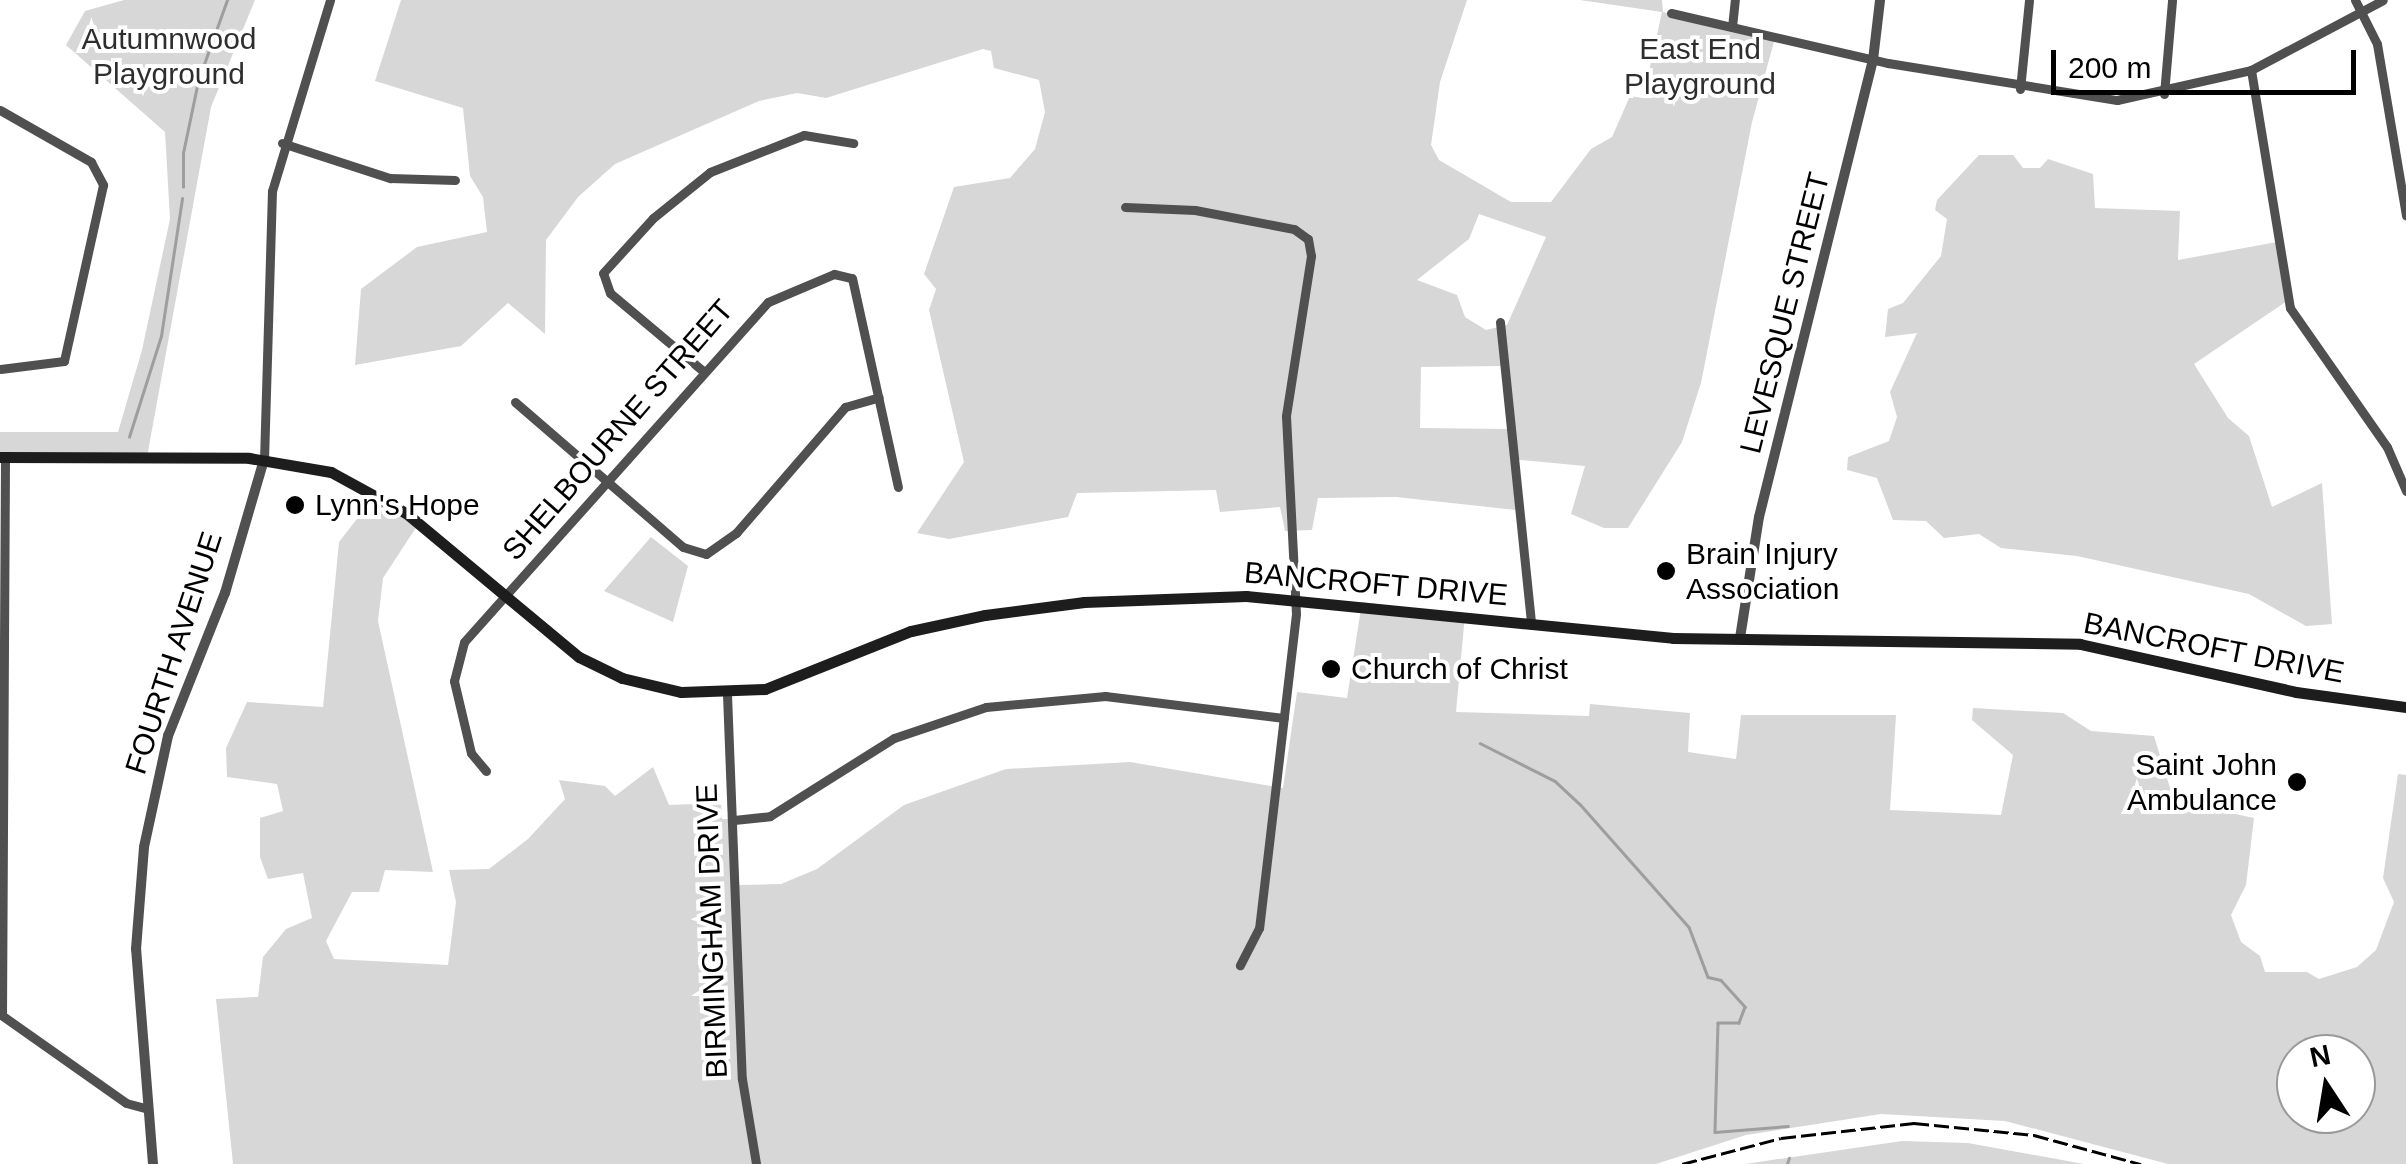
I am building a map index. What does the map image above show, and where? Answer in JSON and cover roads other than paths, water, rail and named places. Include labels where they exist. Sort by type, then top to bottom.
[{"type":"main road","name":"BANCROFT DRIVE","points":[[2,457],[264,460],[331,472],[376,493],[566,648],[608,672],[667,690],[726,694],[782,685],[911,631],[973,618],[1123,599],[1296,597],[1531,624],[1740,638],[2080,644],[2282,690],[2406,706]]},
{"type":"street","points":[[264,460],[270,208],[282,143],[330,0]]},
{"type":"street","points":[[1732,27],[1735,0]]},
{"type":"street","name":"LEVESQUE STREET","points":[[1740,638],[1759,516],[1872,60],[1880,0]]},
{"type":"street","points":[[2020,89],[2029,0]]},
{"type":"street","points":[[2164,94],[2172,0]]},
{"type":"street","points":[[2354,0],[2377,44],[2406,216]]},
{"type":"street","points":[[1670,13],[1872,60],[2020,89],[2117,100],[2164,94],[2251,70],[2383,0]]},
{"type":"street","points":[[2251,70],[2290,308],[2387,447],[2406,491]]},
{"type":"street","points":[[0,110],[92,162],[104,185],[64,360],[0,369]]},
{"type":"street","points":[[703,371],[610,292],[603,273],[653,218],[710,172],[804,135],[853,144]]},
{"type":"street","points":[[282,143],[390,178],[455,180]]},
{"type":"street","points":[[1125,207],[1245,218],[1308,238],[1285,456],[1296,597],[1259,928],[1240,966]]},
{"type":"street","name":"SHELBOURNE STREET","points":[[486,770],[471,753],[454,673],[464,642],[756,310],[842,274],[857,287],[898,486]]},
{"type":"street","points":[[1500,322],[1531,624]]},
{"type":"street","points":[[515,402],[683,547],[711,552],[736,534],[845,408],[879,398]]},
{"type":"street","points":[[2,457],[1,1015],[126,1102],[148,1109]]},
{"type":"street","name":"FOURTH AVENUE","points":[[153,1164],[136,949],[144,847],[168,736],[225,593],[264,460]]},
{"type":"street","name":"BIRMINGHAM DRIVE","points":[[726,694],[742,1079],[756,1164]]},
{"type":"street","points":[[734,820],[770,816],[894,738],[986,707],[1105,696],[1284,718]]},
{"type":"waterway","points":[[183,187],[183,153],[198,81],[227,0]]},
{"type":"waterway","points":[[129,437],[161,336],[182,199]]},
{"type":"waterway","points":[[1480,743],[1555,781],[1580,804],[1689,927],[1708,977],[1721,980],[1745,1007],[1739,1023],[1718,1023],[1715,1132],[1788,1126]]},
{"type":"waterway","points":[[1787,1164],[1789,1158]]},
{"type":"railway","points":[[1682,1164],[1781,1138],[1914,1123],[2034,1135],[2141,1164]]},
{"type":"place","name":"Lynn's Hope","points":[[295,505]]},
{"type":"place","name":"Brain Injury Association","points":[[1666,571]]},
{"type":"place","name":"Church of Christ","points":[[1331,669]]},
{"type":"place","name":"Saint John Ambulance","points":[[2297,782]]},
{"type":"park label","name":"Autumnwood Playground","points":[[169,56]]},
{"type":"park label","name":"East End Playground","points":[[1700,66]]}]
